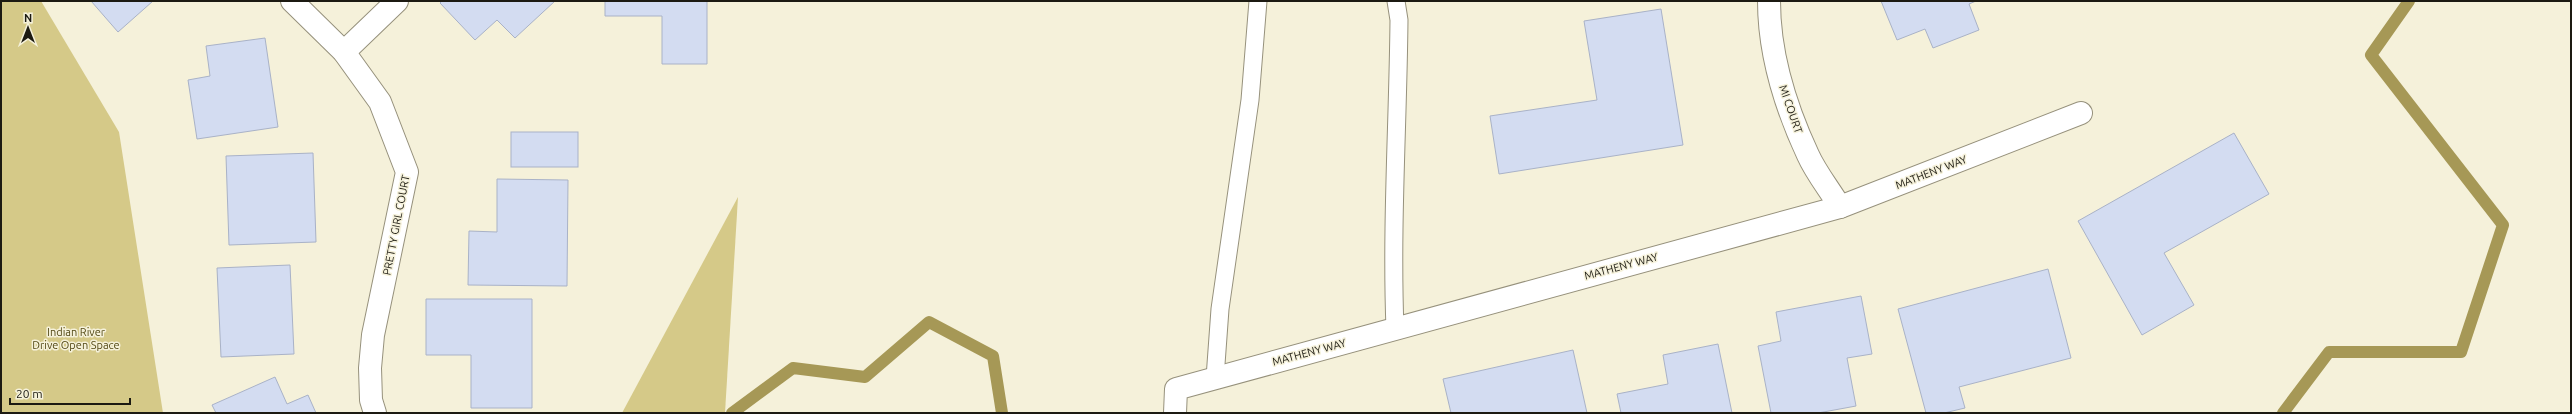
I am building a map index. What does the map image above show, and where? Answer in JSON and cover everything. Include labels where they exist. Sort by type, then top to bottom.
[{"type":"street","name":"PRETTY GIRL COURT","points":[[292,1],[344,52],[380,102],[408,172],[373,335],[370,368],[375,413]]},
{"type":"street","points":[[344,52],[397,1]]},
{"type":"street","name":"MI COURT","points":[[1769,1],[1772,35],[1785,97],[1809,156],[1840,207]]},
{"type":"street","name":"MATHENY WAY","points":[[1175,413],[1176,389],[1840,207],[2081,113]]},
{"type":"lane","points":[[1214,378],[1220,309],[1250,100],[1258,1]]},
{"type":"lane","points":[[1395,329],[1392,263],[1397,154],[1399,20],[1396,1]]},
{"type":"green space","name":"Indian River Drive Open Space","points":[[1,1],[41,1],[119,132],[163,413],[1,413]]},
{"type":"green space","points":[[738,197],[725,413],[622,413]]},
{"type":"building","points":[[91,1],[153,1],[118,32]]},
{"type":"building","points":[[442,1],[555,1],[515,38],[497,20],[475,40],[440,3]]},
{"type":"building","points":[[605,1],[707,1],[707,64],[662,64],[662,16],[605,16]]},
{"type":"building","points":[[1881,1],[1976,1],[1969,4],[1979,30],[1933,48],[1925,29],[1897,40]]},
{"type":"building","points":[[1661,9],[1683,145],[1499,174],[1490,116],[1597,100],[1584,21]]},
{"type":"building","points":[[265,38],[278,127],[197,139],[188,80],[210,76],[206,46]]},
{"type":"building","points":[[511,132],[578,132],[578,167],[511,167]]},
{"type":"building","points":[[2234,133],[2269,194],[2164,253],[2194,305],[2142,335],[2078,221]]},
{"type":"building","points":[[313,153],[316,242],[229,245],[226,156]]},
{"type":"building","points":[[497,179],[568,180],[567,286],[468,285],[469,231],[497,232]]},
{"type":"building","points":[[290,265],[294,354],[221,357],[217,268]]},
{"type":"building","points":[[2048,269],[2071,358],[1959,387],[1965,408],[1944,413],[1926,413],[1898,309]]},
{"type":"building","points":[[1861,296],[1872,354],[1847,358],[1856,406],[1818,413],[1771,413],[1758,346],[1781,341],[1776,312]]},
{"type":"building","points":[[426,299],[532,299],[532,408],[471,408],[471,355],[426,355]]},
{"type":"building","points":[[1718,344],[1732,413],[1621,413],[1617,394],[1668,384],[1663,355]]},
{"type":"building","points":[[1573,350],[1587,413],[1451,413],[1443,379]]},
{"type":"building","points":[[275,377],[287,404],[308,395],[316,413],[216,413],[212,405]]},
{"type":"waterway","points":[[2283,413],[2329,352],[2461,352],[2503,225],[2371,55],[2409,1]]},
{"type":"waterway","points":[[732,413],[793,368],[865,377],[929,322],[993,356],[1002,413]]}]
